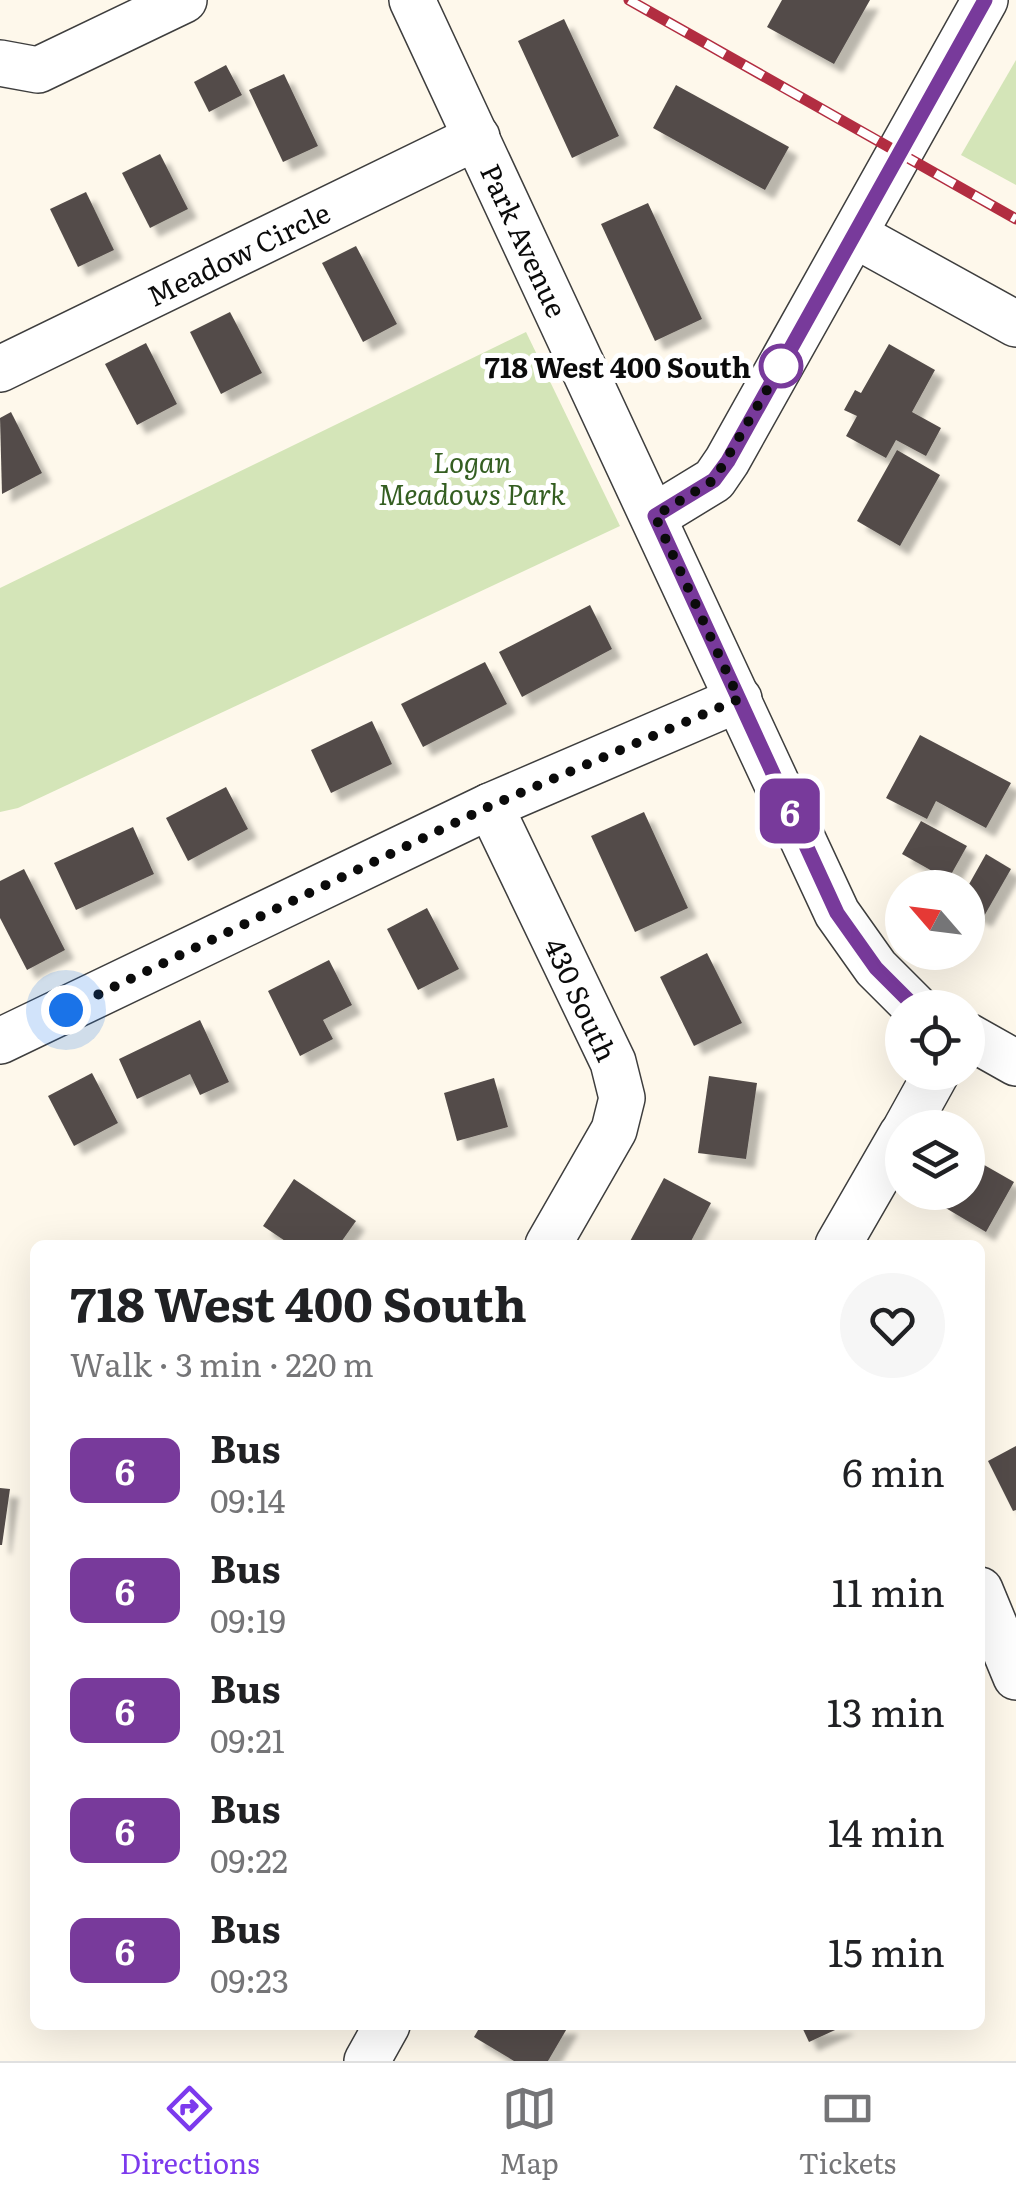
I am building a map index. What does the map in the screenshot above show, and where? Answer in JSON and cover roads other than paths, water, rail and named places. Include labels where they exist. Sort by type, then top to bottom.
[{"type":"street","points":[[0,63],[38,70],[184,0]]},
{"type":"street","name":"Park Avenue","points":[[412,0],[837,913],[876,968],[898,990]]},
{"type":"street","points":[[655,516],[714,480],[728,461],[985,0]]},
{"type":"street","name":"Meadow Circle","points":[[0,369],[477,137]]},
{"type":"street","points":[[855,235],[1016,324]]},
{"type":"street","points":[[0,1041],[490,806],[739,699]]},
{"type":"street","name":"430 South","points":[[490,806],[613,1062],[622,1098],[614,1130],[551,1240]]},
{"type":"street","points":[[985,1046],[1016,1063]]},
{"type":"street","points":[[841,1240],[885,1163]]},
{"type":"street","points":[[985,1602],[1016,1676]]},
{"type":"street","points":[[367,2061],[385,2030]]},
{"type":"railway","points":[[629,0],[1016,219]]},
{"type":"place","name":"718 West 400 South","points":[[781,366]]},
{"type":"park label","name":"Logan Meadows Park","points":[[472,477]]}]
